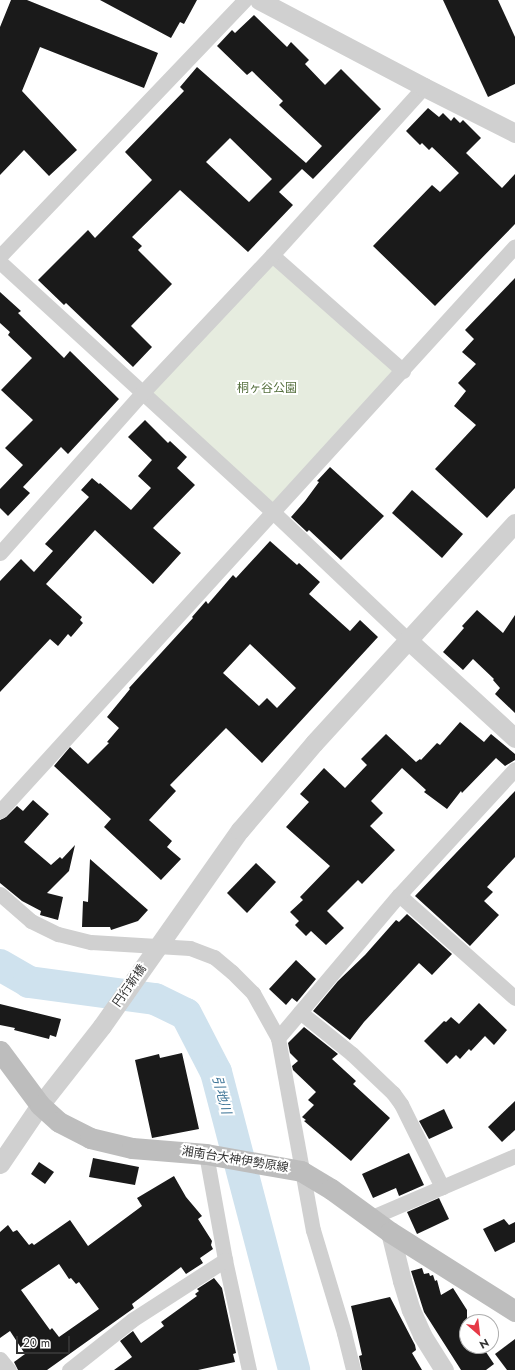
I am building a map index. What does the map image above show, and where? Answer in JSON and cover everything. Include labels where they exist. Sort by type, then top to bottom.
[{"type":"main road","name":"湘南台大神伊勢原線","points":[[0,1051],[40,1105],[59,1122],[90,1138],[132,1148],[209,1154],[294,1169],[515,1311]]},
{"type":"street","points":[[0,256],[245,0]]},
{"type":"street","points":[[259,0],[515,133]]},
{"type":"street","points":[[0,553],[142,393],[272,255],[424,87]]},
{"type":"street","points":[[0,811],[403,371],[515,246]]},
{"type":"street","points":[[272,255],[403,371]]},
{"type":"street","points":[[0,262],[273,512],[408,640],[515,738]]},
{"type":"street","name":"円行新橋","points":[[0,1164],[40,1105],[102,1026],[240,830],[314,743],[515,523]]},
{"type":"street","points":[[278,1038],[400,895],[515,769]]},
{"type":"street","points":[[0,894],[31,921],[58,934],[91,942],[190,948],[214,957],[253,993],[278,1038],[294,1169],[344,1333],[353,1370]]},
{"type":"street","points":[[400,895],[515,998]]},
{"type":"street","points":[[300,1012],[352,1054],[393,1093],[401,1104],[442,1188]]},
{"type":"street","points":[[209,1154],[225,1260],[249,1370]]},
{"type":"street","points":[[370,1218],[515,1156]]},
{"type":"street","points":[[390,1232],[411,1310],[422,1335],[444,1370]]},
{"type":"street","points":[[69,1370],[132,1320],[225,1260]]},
{"type":"street","points":[[0,1359],[9,1370]]},
{"type":"green space","name":"桐ヶ谷公園","points":[[272,255],[403,371],[273,511],[142,393]]},
{"type":"building","points":[[11,0],[27,0],[158,53],[144,88],[40,47],[22,91],[77,150],[49,176],[24,150],[0,175],[0,27]]},
{"type":"building","points":[[100,0],[197,0],[184,24],[180,22],[171,38]]},
{"type":"building","points":[[443,0],[498,0],[515,37],[515,84],[488,97]]},
{"type":"building","points":[[254,15],[287,47],[291,42],[309,60],[305,64],[325,85],[341,69],[381,109],[313,179],[302,169],[279,192],[293,205],[248,252],[180,190],[132,237],[142,246],[138,250],[172,284],[131,326],[152,347],[133,367],[66,303],[64,305],[38,280],[88,230],[95,238],[152,180],[125,152],[184,91],[180,87],[197,67],[306,163],[322,146],[279,105],[283,101],[252,71],[247,75],[217,46],[232,30],[235,33]],"holes":[[[230,138],[272,179],[249,202],[206,162]]]},
{"type":"building","points":[[428,108],[439,117],[443,113],[451,121],[454,117],[460,123],[463,120],[481,138],[466,153],[502,188],[515,174],[515,224],[435,306],[373,246],[432,185],[440,192],[459,173],[432,147],[429,150],[422,143],[420,145],[406,131]]},
{"type":"building","points":[[515,278],[515,488],[487,518],[435,469],[476,425],[454,406],[466,391],[458,383],[476,364],[462,352],[474,339],[465,330]]},
{"type":"building","points":[[0,292],[21,311],[18,313],[64,358],[70,351],[119,399],[68,454],[61,447],[23,487],[30,493],[8,516],[0,508],[0,489],[23,465],[5,448],[33,420],[1,390],[32,358],[8,335],[10,332],[0,323]]},
{"type":"building","points":[[145,420],[168,443],[170,441],[187,457],[177,468],[195,485],[153,528],[181,553],[153,584],[95,530],[46,584],[82,617],[80,620],[83,623],[71,637],[68,634],[58,646],[50,639],[0,692],[0,581],[21,559],[34,572],[53,551],[45,544],[89,497],[81,490],[92,478],[99,484],[100,483],[131,510],[151,488],[138,476],[152,460],[128,437]]},
{"type":"building","points":[[330,467],[384,516],[341,560],[309,530],[307,532],[291,517],[319,482],[317,481]]},
{"type":"building","points":[[412,490],[463,534],[442,558],[392,513]]},
{"type":"building","points":[[270,541],[297,565],[299,563],[320,582],[309,594],[350,631],[360,620],[378,637],[262,763],[226,728],[170,785],[176,791],[149,820],[172,841],[167,847],[181,859],[161,880],[104,827],[111,819],[54,766],[70,747],[88,764],[109,743],[107,742],[119,728],[107,717],[130,689],[129,688],[193,618],[192,617],[206,601],[208,604],[233,575],[236,578]],"holes":[[[250,644],[296,688],[277,708],[267,698],[259,706],[223,673]]]},
{"type":"building","points":[[477,610],[503,633],[515,615],[515,713],[495,694],[500,688],[493,680],[494,679],[473,659],[463,670],[443,652],[464,628],[462,626]]},
{"type":"building","points":[[460,722],[484,742],[491,734],[515,754],[515,760],[505,766],[496,758],[462,793],[461,791],[447,809],[424,792],[426,790],[402,768],[371,801],[383,813],[370,826],[395,850],[362,884],[358,880],[327,911],[344,928],[326,945],[311,931],[306,936],[295,925],[299,921],[290,912],[303,900],[300,897],[330,866],[286,827],[309,802],[300,794],[324,768],[345,788],[367,765],[361,759],[386,734],[416,762],[420,759],[421,760],[437,743],[440,745]]},
{"type":"building","points":[[515,791],[515,857],[487,887],[493,892],[484,901],[499,915],[470,946],[415,896]]},
{"type":"building","points":[[33,800],[49,814],[24,842],[51,865],[60,857],[62,859],[75,845],[69,871],[47,893],[63,897],[58,920],[40,915],[41,911],[22,901],[0,883],[0,820],[6,817],[17,806],[23,811]]},
{"type":"building","points":[[90,859],[148,910],[138,921],[111,930],[110,927],[82,927],[83,901],[88,902]]},
{"type":"building","points":[[256,863],[276,882],[247,913],[227,893]]},
{"type":"building","points":[[407,914],[452,954],[432,975],[419,963],[364,1022],[350,1040],[313,1011],[338,981],[365,955],[396,920],[399,922]]},
{"type":"building","points":[[296,960],[316,979],[297,1002],[292,998],[286,1005],[269,989]]},
{"type":"building","points":[[479,1003],[507,1030],[494,1045],[485,1036],[471,1051],[469,1049],[460,1059],[456,1055],[447,1064],[424,1041],[444,1021],[446,1022],[451,1017],[459,1024]]},
{"type":"building","points":[[0,1004],[61,1019],[56,1037],[50,1035],[49,1039],[14,1030],[15,1028],[0,1025]]},
{"type":"building","points":[[304,1027],[338,1054],[332,1059],[356,1081],[353,1084],[390,1118],[351,1161],[304,1121],[306,1120],[302,1117],[314,1105],[308,1100],[316,1092],[293,1070],[292,1066],[298,1061],[290,1053],[288,1043]]},
{"type":"building","points":[[182,1053],[199,1129],[152,1138],[135,1060],[159,1054],[160,1058]]},
{"type":"building","points":[[515,1101],[515,1130],[502,1142],[488,1127]]},
{"type":"building","points":[[444,1109],[453,1128],[429,1139],[419,1121]]},
{"type":"building","points":[[409,1153],[424,1185],[399,1196],[396,1188],[373,1198],[362,1174]]},
{"type":"building","points":[[93,1158],[139,1167],[135,1185],[89,1177]]},
{"type":"building","points":[[39,1162],[54,1172],[45,1184],[31,1174]]},
{"type":"building","points":[[174,1176],[186,1197],[202,1216],[198,1219],[212,1241],[211,1245],[213,1249],[200,1258],[203,1263],[186,1274],[181,1267],[132,1304],[134,1308],[47,1370],[18,1370],[14,1362],[25,1354],[10,1331],[0,1338],[0,1232],[8,1225],[13,1232],[17,1230],[29,1245],[32,1243],[34,1245],[70,1220],[88,1246],[142,1206],[137,1198]],"holes":[[[59,1264],[69,1279],[71,1278],[76,1284],[79,1282],[99,1309],[59,1337],[52,1328],[50,1330],[21,1290]]]},
{"type":"building","points":[[439,1198],[449,1219],[417,1234],[407,1212]]},
{"type":"building","points":[[504,1219],[509,1225],[515,1222],[515,1242],[495,1252],[483,1229]]},
{"type":"building","points":[[422,1268],[424,1274],[429,1273],[430,1276],[433,1275],[435,1281],[437,1280],[441,1295],[453,1288],[467,1310],[467,1314],[459,1314],[459,1354],[487,1354],[494,1364],[486,1370],[461,1370],[424,1312],[411,1271]]},
{"type":"building","points":[[214,1278],[222,1288],[236,1353],[233,1354],[235,1362],[198,1370],[114,1370],[132,1357],[120,1341],[133,1331],[141,1343],[164,1326],[161,1322],[197,1296],[195,1294],[199,1291],[197,1289]]},
{"type":"building","points":[[390,1297],[415,1345],[416,1350],[412,1353],[422,1370],[362,1370],[359,1356],[362,1355],[351,1306]]},
{"type":"building","points":[[515,1339],[515,1370],[507,1370],[495,1354],[499,1354],[499,1351]]},
{"type":"waterway","name":"引地川","points":[[0,965],[29,982],[155,999],[186,1014],[216,1072],[294,1370]]}]
